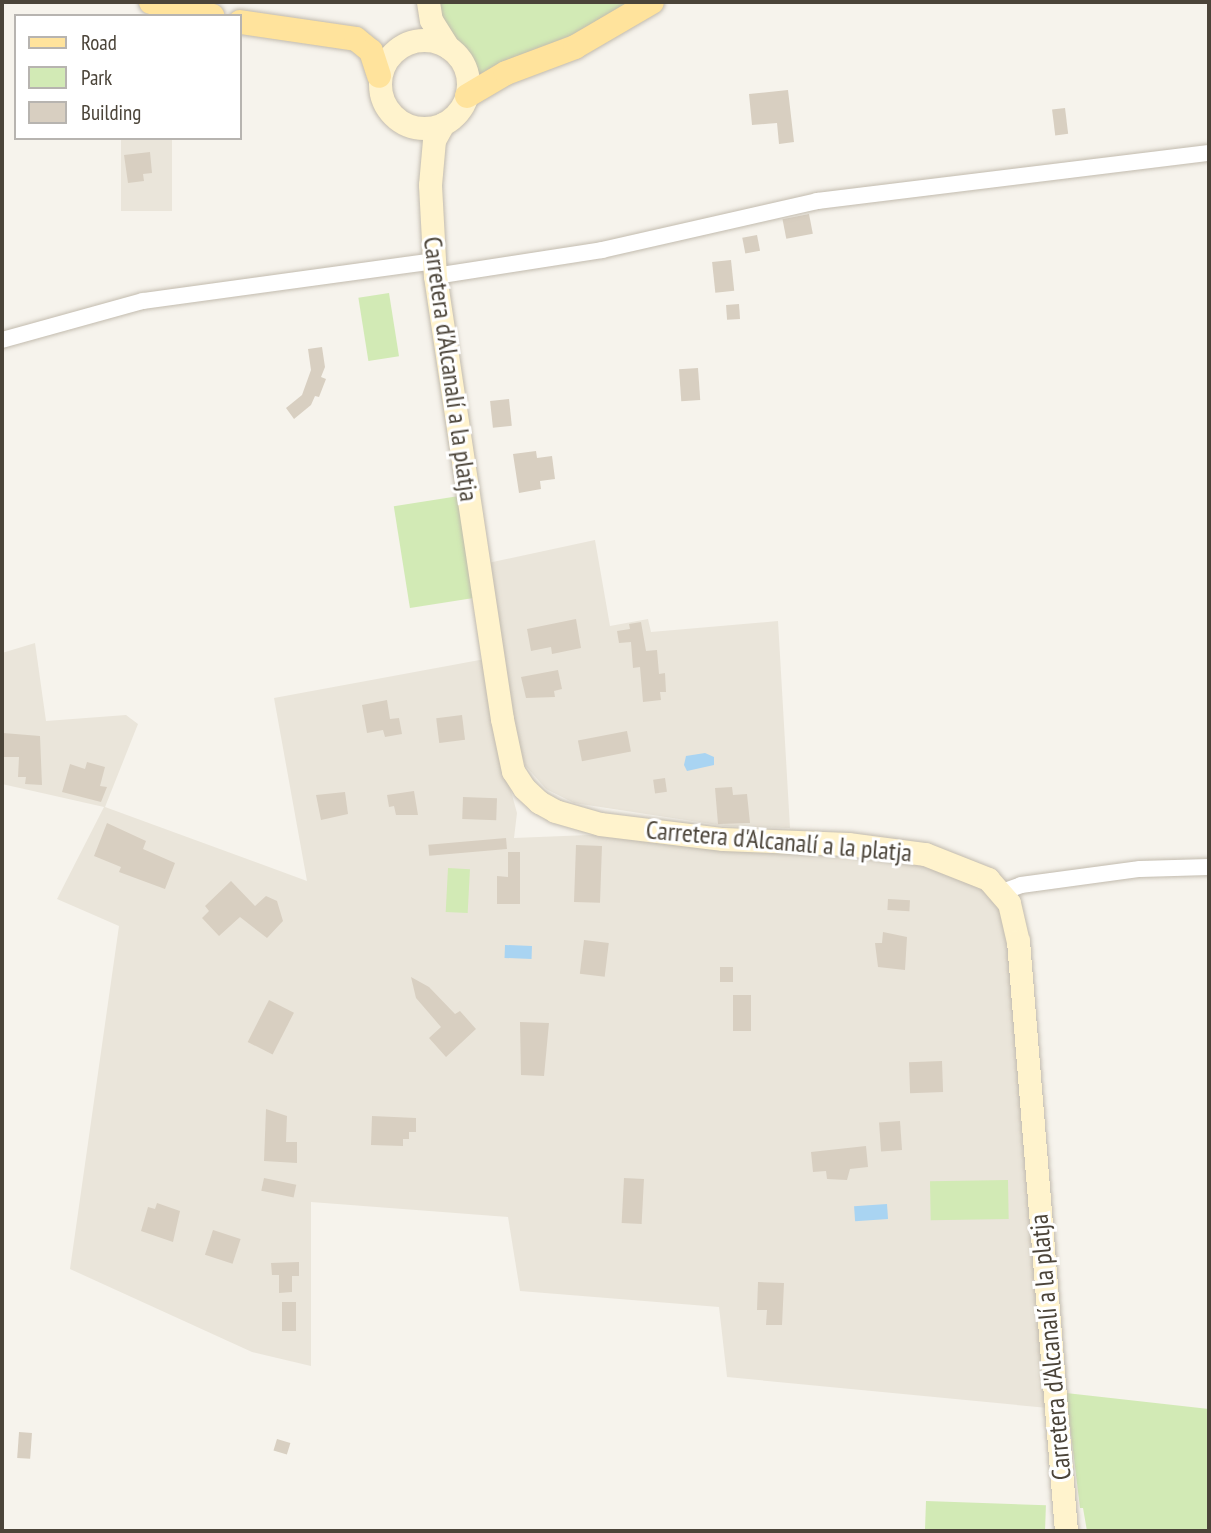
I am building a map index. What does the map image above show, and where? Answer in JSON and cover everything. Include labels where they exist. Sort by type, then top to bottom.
[{"type":"main road","points":[[151,2],[203,14]]},
{"type":"main road","points":[[402,45],[415,22],[420,2]]},
{"type":"main road","points":[[242,22],[356,39],[371,51],[384,105],[405,125],[431,128],[443,124],[462,107],[467,96],[466,69],[448,47],[431,19],[428,2]]},
{"type":"main road","points":[[467,96],[492,80],[575,47],[652,2]]},
{"type":"main road","points":[[379,76],[392,53],[402,45],[418,40],[434,41],[448,47]]},
{"type":"main road","name":"Carretera d'Alcanalí a la platja","points":[[443,124],[434,140],[430,185],[434,269],[502,719],[513,771],[524,788],[555,811],[600,824],[714,839],[848,844],[925,854],[970,869],[988,879],[1009,903],[1018,941],[1066,1531]]},
{"type":"main road","name":"Carretera d'Alcanalí a la platja","points":[[405,125],[422,146],[430,185]]},
{"type":"street","points":[[2,340],[143,302],[602,250],[817,201],[1209,153]]},
{"type":"street","points":[[1002,892],[1021,885],[1140,869],[1209,867]]},
{"type":"shaded area","points":[[121,140],[172,140],[172,211],[121,211]]},
{"type":"shaded area","points":[[595,540],[610,626],[648,619],[651,632],[778,621],[790,828],[725,826],[574,803],[546,789],[525,765],[515,733],[488,563]]},
{"type":"shaded area","points":[[35,643],[46,721],[126,715],[138,724],[105,807],[307,881],[274,698],[485,659],[506,773],[517,813],[514,838],[638,833],[847,850],[933,864],[984,883],[1007,917],[1048,1408],[727,1377],[719,1307],[520,1291],[508,1217],[311,1202],[311,1366],[252,1352],[70,1269],[119,926],[57,899],[104,807],[2,784],[2,653]]},
{"type":"green space","points":[[432,2],[639,2],[594,29],[479,78],[467,50],[447,33]]},
{"type":"green space","points":[[389,293],[399,356],[368,361],[358,298]]},
{"type":"green space","points":[[459,496],[475,598],[410,608],[394,506]]},
{"type":"green space","points":[[448,868],[470,869],[468,913],[446,912]]},
{"type":"green space","points":[[1008,1180],[1009,1219],[931,1220],[930,1181]]},
{"type":"green space","points":[[1066,1393],[1209,1409],[1209,1531],[1087,1531],[1083,1508],[1080,1508]]},
{"type":"green space","points":[[926,1501],[1046,1505],[1045,1531],[925,1531]]},
{"type":"water","points":[[705,753],[714,757],[714,765],[687,771],[684,765],[686,756]]},
{"type":"water","points":[[505,945],[532,946],[532,959],[505,958]]},
{"type":"water","points":[[887,1204],[888,1219],[855,1221],[854,1206]]},
{"type":"building","points":[[788,90],[794,142],[779,144],[777,123],[752,125],[749,94]]},
{"type":"building","points":[[1065,108],[1068,134],[1055,135],[1052,110]]},
{"type":"building","points":[[150,152],[152,173],[143,174],[144,181],[128,183],[124,155]]},
{"type":"building","points":[[809,214],[813,234],[786,239],[782,219]]},
{"type":"building","points":[[757,235],[760,251],[745,254],[742,238]]},
{"type":"building","points":[[731,260],[734,291],[715,293],[712,262]]},
{"type":"building","points":[[739,304],[740,319],[727,320],[726,305]]},
{"type":"building","points":[[322,347],[325,367],[321,377],[326,379],[319,397],[315,396],[311,405],[294,419],[286,408],[302,395],[311,370],[308,349]]},
{"type":"building","points":[[698,368],[700,400],[681,401],[679,369]]},
{"type":"building","points":[[509,399],[512,426],[493,428],[490,401]]},
{"type":"building","points":[[536,451],[537,458],[552,456],[555,479],[540,481],[541,489],[519,493],[513,454]]},
{"type":"building","points":[[576,619],[581,648],[552,654],[551,647],[531,651],[527,629]]},
{"type":"building","points":[[641,622],[646,651],[657,650],[659,674],[665,673],[666,692],[660,692],[661,700],[643,702],[640,667],[633,668],[631,642],[619,643],[617,631],[630,629],[629,624]]},
{"type":"building","points":[[558,670],[562,689],[554,691],[555,697],[526,698],[521,677]]},
{"type":"building","points":[[387,700],[390,719],[399,718],[402,734],[385,737],[383,730],[367,733],[362,705]]},
{"type":"building","points":[[462,715],[465,740],[439,743],[436,718]]},
{"type":"building","points":[[627,731],[631,752],[582,761],[578,741]]},
{"type":"building","points":[[3,733],[40,736],[42,785],[25,784],[26,777],[18,777],[19,757],[2,757]]},
{"type":"building","points":[[87,762],[105,767],[100,786],[107,787],[101,802],[62,792],[70,764],[85,769]]},
{"type":"building","points":[[665,778],[667,792],[655,794],[653,780]]},
{"type":"building","points":[[732,787],[733,795],[747,794],[750,823],[718,824],[715,788]]},
{"type":"building","points":[[414,791],[418,815],[396,815],[394,806],[389,807],[387,795]]},
{"type":"building","points":[[345,792],[348,814],[321,820],[316,795]]},
{"type":"building","points":[[463,797],[497,798],[496,820],[462,819]]},
{"type":"building","points":[[107,823],[146,841],[143,849],[175,863],[165,889],[119,872],[121,867],[94,856]]},
{"type":"building","points":[[506,838],[507,849],[429,856],[428,845]]},
{"type":"building","points":[[576,845],[602,846],[600,903],[574,902]]},
{"type":"building","points":[[508,852],[520,852],[520,904],[497,904],[497,876],[508,877]]},
{"type":"building","points":[[231,881],[255,906],[266,896],[277,901],[283,921],[267,938],[240,917],[219,936],[202,918],[209,911],[205,906]]},
{"type":"building","points":[[888,899],[910,900],[909,911],[887,910]]},
{"type":"building","points":[[883,932],[907,937],[905,970],[878,967],[875,943],[882,943]]},
{"type":"building","points":[[584,940],[609,943],[605,977],[580,974]]},
{"type":"building","points":[[720,967],[733,967],[733,982],[720,982]]},
{"type":"building","points":[[411,977],[429,987],[455,1014],[460,1011],[476,1029],[446,1057],[429,1038],[441,1027],[416,998]]},
{"type":"building","points":[[733,995],[751,995],[751,1031],[733,1031]]},
{"type":"building","points":[[269,1000],[294,1013],[273,1055],[248,1042]]},
{"type":"building","points":[[520,1022],[549,1023],[544,1076],[521,1075]]},
{"type":"building","points":[[942,1061],[943,1092],[910,1093],[909,1062]]},
{"type":"building","points":[[266,1109],[287,1116],[286,1142],[297,1142],[297,1163],[264,1161]]},
{"type":"building","points":[[372,1116],[416,1118],[416,1132],[409,1132],[409,1139],[403,1139],[403,1146],[371,1145]]},
{"type":"building","points":[[900,1121],[902,1150],[881,1151],[879,1122]]},
{"type":"building","points":[[866,1146],[868,1167],[850,1169],[847,1180],[827,1179],[826,1171],[813,1172],[811,1152]]},
{"type":"building","points":[[264,1178],[296,1185],[294,1198],[261,1191]]},
{"type":"building","points":[[624,1178],[644,1179],[642,1224],[622,1223]]},
{"type":"building","points":[[157,1203],[180,1211],[173,1242],[141,1231],[148,1207],[155,1209]]},
{"type":"building","points":[[213,1230],[241,1239],[233,1264],[205,1255]]},
{"type":"building","points":[[299,1262],[299,1276],[292,1276],[292,1292],[279,1293],[279,1275],[272,1275],[271,1263]]},
{"type":"building","points":[[758,1282],[784,1283],[782,1325],[766,1325],[767,1310],[757,1310]]},
{"type":"building","points":[[282,1302],[296,1302],[296,1331],[282,1331]]},
{"type":"building","points":[[19,1432],[32,1433],[30,1459],[17,1458]]},
{"type":"building","points":[[277,1439],[290,1443],[287,1455],[273,1450]]}]
